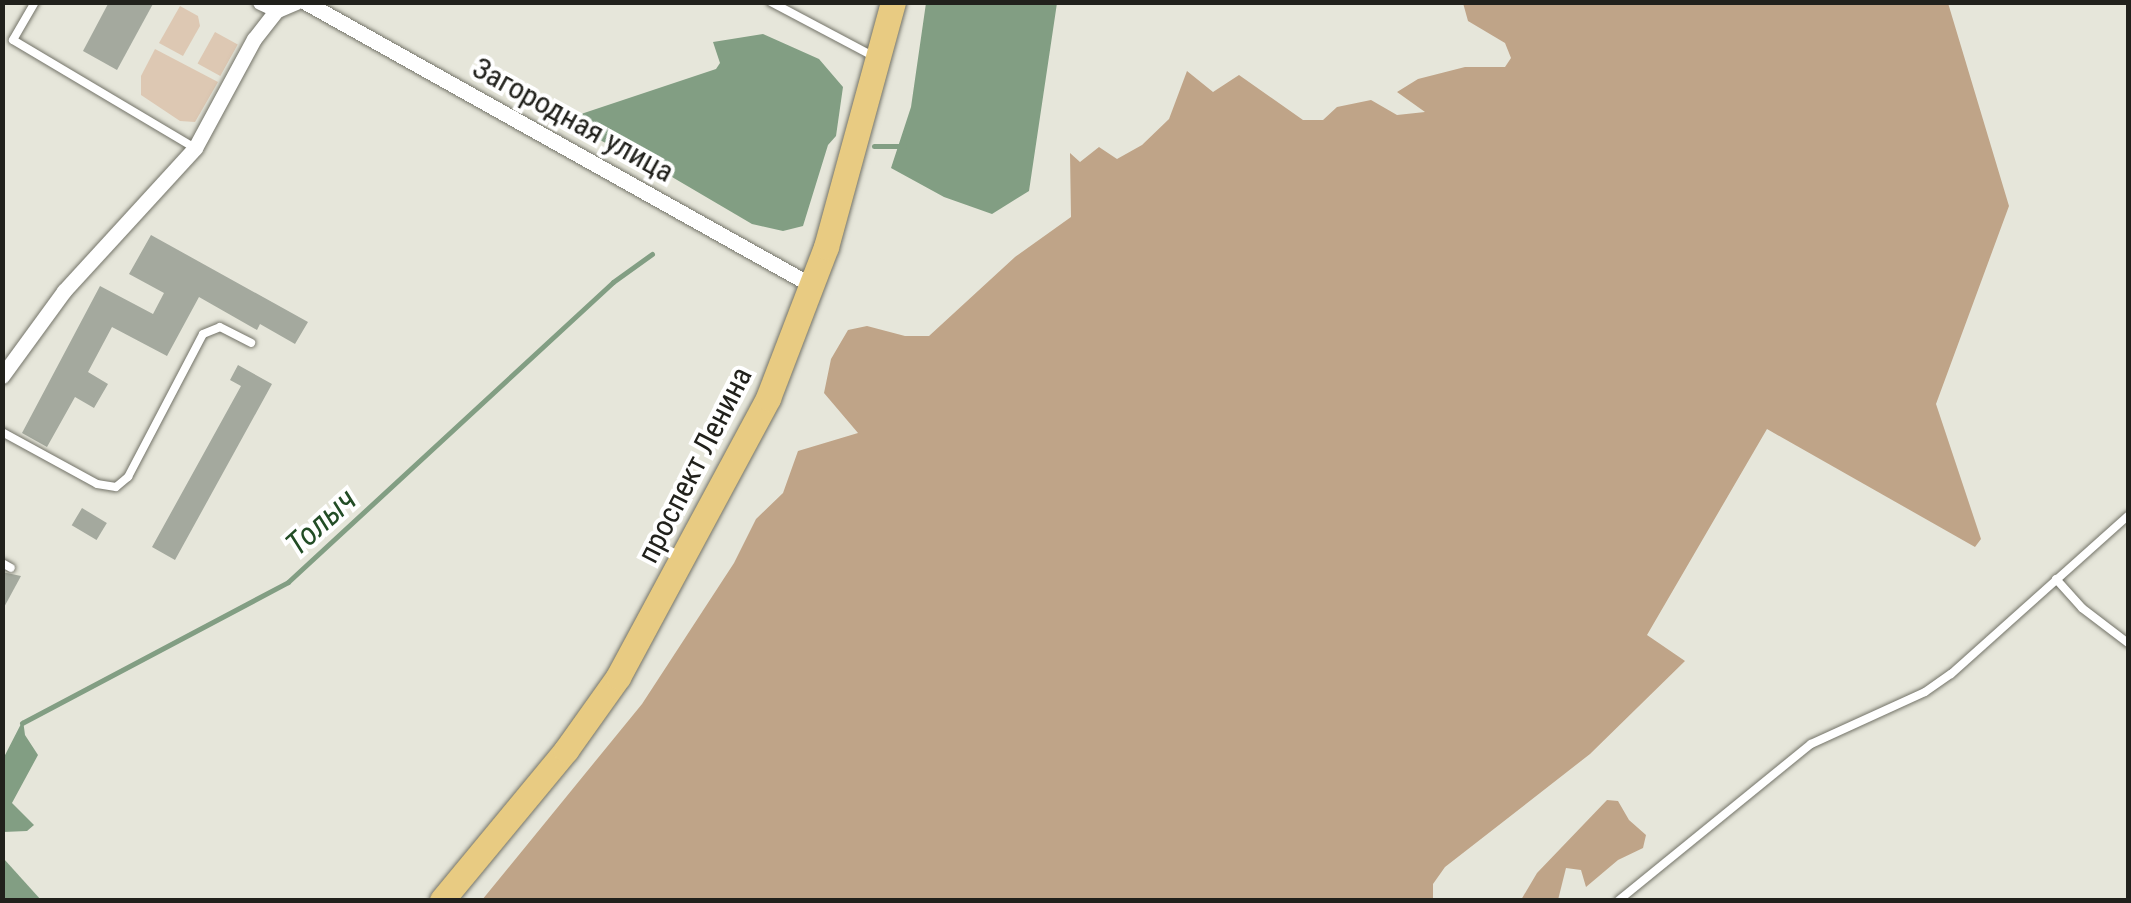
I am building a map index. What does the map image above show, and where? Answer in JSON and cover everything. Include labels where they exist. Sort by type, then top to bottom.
[{"type":"main road","name":"проспект Ленина","points":[[442,900],[566,750],[618,677],[768,398],[813,286],[893,2]]},
{"type":"street","points":[[260,2],[276,10]]},
{"type":"street","points":[[2,376],[64,291],[195,148],[254,39],[276,10],[296,2]]},
{"type":"street","name":"Загородная улица","points":[[305,2],[813,286]]},
{"type":"lane","points":[[34,2],[14,40],[195,148]]},
{"type":"lane","points":[[771,2],[878,59]]},
{"type":"lane","points":[[2,432],[98,484],[116,487],[128,477],[202,334],[220,327],[250,344]]},
{"type":"lane","points":[[1618,900],[1811,744],[1925,692],[1951,674],[2128,516]]},
{"type":"lane","points":[[2056,579],[2082,608],[2128,642]]},
{"type":"shaded area","points":[[926,3],[1057,3],[1029,191],[992,214],[944,197],[891,168],[911,107]]},
{"type":"shaded area","points":[[1463,3],[1948,3],[2009,206],[1936,404],[1981,539],[1975,547],[1767,429],[1647,635],[1685,661],[1590,754],[1445,867],[1433,884],[1433,900],[482,900],[642,704],[734,563],[756,519],[783,493],[798,451],[858,433],[824,393],[831,359],[848,330],[867,326],[905,336],[929,336],[1015,257],[1071,217],[1070,153],[1080,162],[1099,147],[1117,159],[1142,145],[1169,119],[1187,71],[1213,92],[1239,75],[1303,120],[1323,120],[1337,107],[1371,100],[1397,115],[1425,112],[1397,92],[1418,79],[1465,67],[1505,67],[1511,58],[1505,43],[1468,21]]},
{"type":"shaded area","points":[[180,6],[198,16],[200,26],[183,56],[159,43]]},
{"type":"shaded area","points":[[215,32],[238,45],[220,76],[198,63]]},
{"type":"shaded area","points":[[763,34],[819,59],[843,87],[836,136],[828,145],[803,226],[783,231],[752,224],[655,167],[573,127],[581,114],[716,69],[720,63],[713,42]]},
{"type":"shaded area","points":[[155,49],[218,82],[195,122],[180,121],[141,95],[141,76]]},
{"type":"shaded area","points":[[23,720],[25,735],[38,755],[12,803],[34,825],[27,831],[3,832],[3,759]]},
{"type":"shaded area","points":[[1607,800],[1618,801],[1629,820],[1646,835],[1643,848],[1618,860],[1586,887],[1581,870],[1566,868],[1558,900],[1521,900],[1537,873]]},
{"type":"shaded area","points":[[4,859],[41,900],[3,900]]},
{"type":"building","points":[[109,2],[154,2],[117,70],[83,51]]},
{"type":"building","points":[[151,235],[308,322],[295,344],[260,324],[257,330],[199,297],[167,356],[112,327],[88,372],[108,384],[94,408],[75,397],[47,447],[22,433],[100,286],[153,314],[164,293],[129,274]]},
{"type":"building","points":[[238,365],[272,384],[175,560],[152,547],[241,386],[230,380]]},
{"type":"building","points":[[82,508],[107,523],[97,540],[72,525]]},
{"type":"building","points":[[2,572],[21,576],[2,611]]},
{"type":"waterway","name":"Толыч","points":[[874,146],[904,146]]},
{"type":"waterway","name":"Толыч","points":[[22,723],[288,582],[613,282],[652,254]]}]
